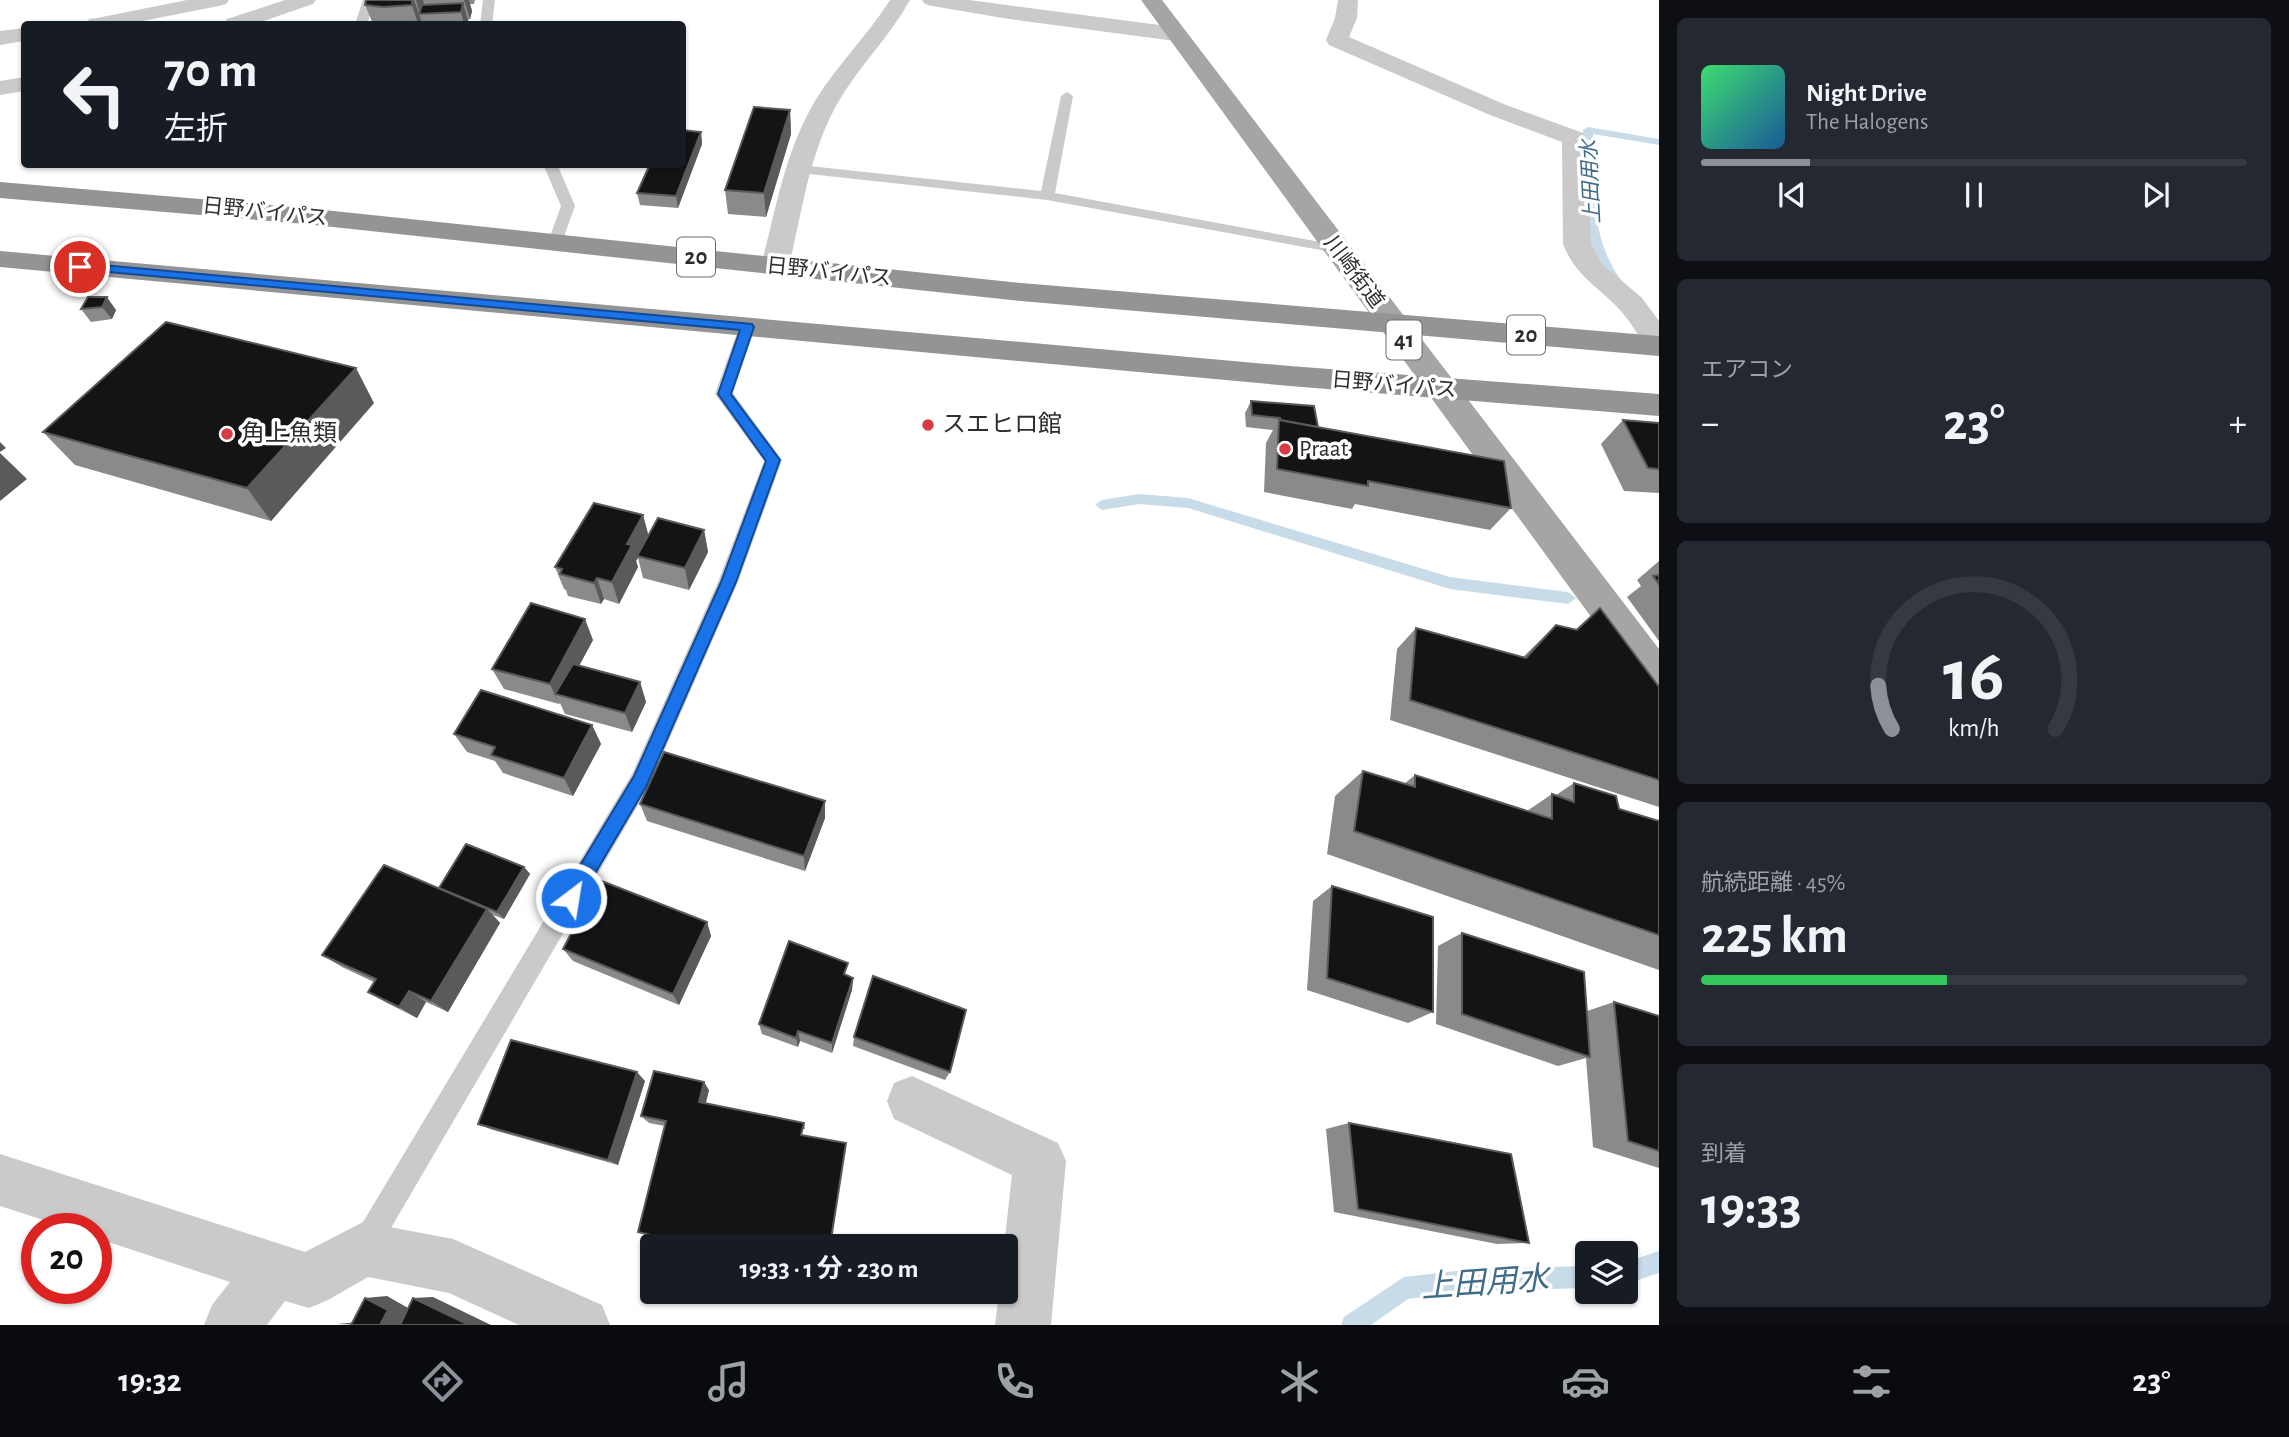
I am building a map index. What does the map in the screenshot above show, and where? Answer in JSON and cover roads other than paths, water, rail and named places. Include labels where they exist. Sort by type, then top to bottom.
[{"type":"highway","name":"日野バイパス","points":[[0,190],[230,208],[1048,295],[1659,345]]},
{"type":"highway","name":"日野バイパス","points":[[0,259],[1440,388],[1659,405]]},
{"type":"main road","name":"川崎街道","points":[[1151,0],[1659,678]]},
{"type":"street","points":[[111,21],[219,0]]},
{"type":"street","points":[[245,21],[306,0]]},
{"type":"street","points":[[775,266],[809,138],[825,104],[887,24],[900,0]]},
{"type":"street","points":[[932,0],[1009,13],[1175,34]]},
{"type":"street","points":[[1348,0],[1346,18],[1337,40],[1499,110],[1574,138],[1577,244],[1582,258],[1594,276],[1628,300],[1659,345]]},
{"type":"street","points":[[0,38],[21,35]]},
{"type":"street","points":[[0,88],[21,84]]},
{"type":"street","points":[[912,1101],[1040,1161],[1023,1325]]},
{"type":"street","points":[[0,1180],[309,1281],[363,1249],[453,1266],[582,1325]]},
{"type":"street","points":[[232,1325],[275,1269]]},
{"type":"lane","points":[[363,21],[369,0]]},
{"type":"lane","points":[[486,21],[489,0]]},
{"type":"lane","points":[[1047,196],[1067,96]]},
{"type":"lane","points":[[552,168],[568,206],[555,242]]},
{"type":"lane","points":[[800,169],[1047,196],[1337,249]]},
{"type":"lane","points":[[363,1249],[640,781],[728,582],[773,460],[724,394],[747,327]]},
{"type":"waterway","name":"上田用水","points":[[1615,280],[1605,267],[1593,231],[1588,188],[1588,130],[1659,142]]},
{"type":"waterway","points":[[1102,505],[1139,499],[1188,503],[1450,583],[1568,598]]},
{"type":"waterway","name":"上田用水","points":[[1638,1269],[1659,1262]]},
{"type":"waterway","name":"上田用水","points":[[1352,1325],[1404,1288],[1474,1280],[1575,1277]]},
{"type":"place","name":"スエヒロ館","points":[[928,425]]},
{"type":"place","name":"角上魚類","points":[[227,434]]},
{"type":"place","name":"Praat","points":[[1285,449]]}]
